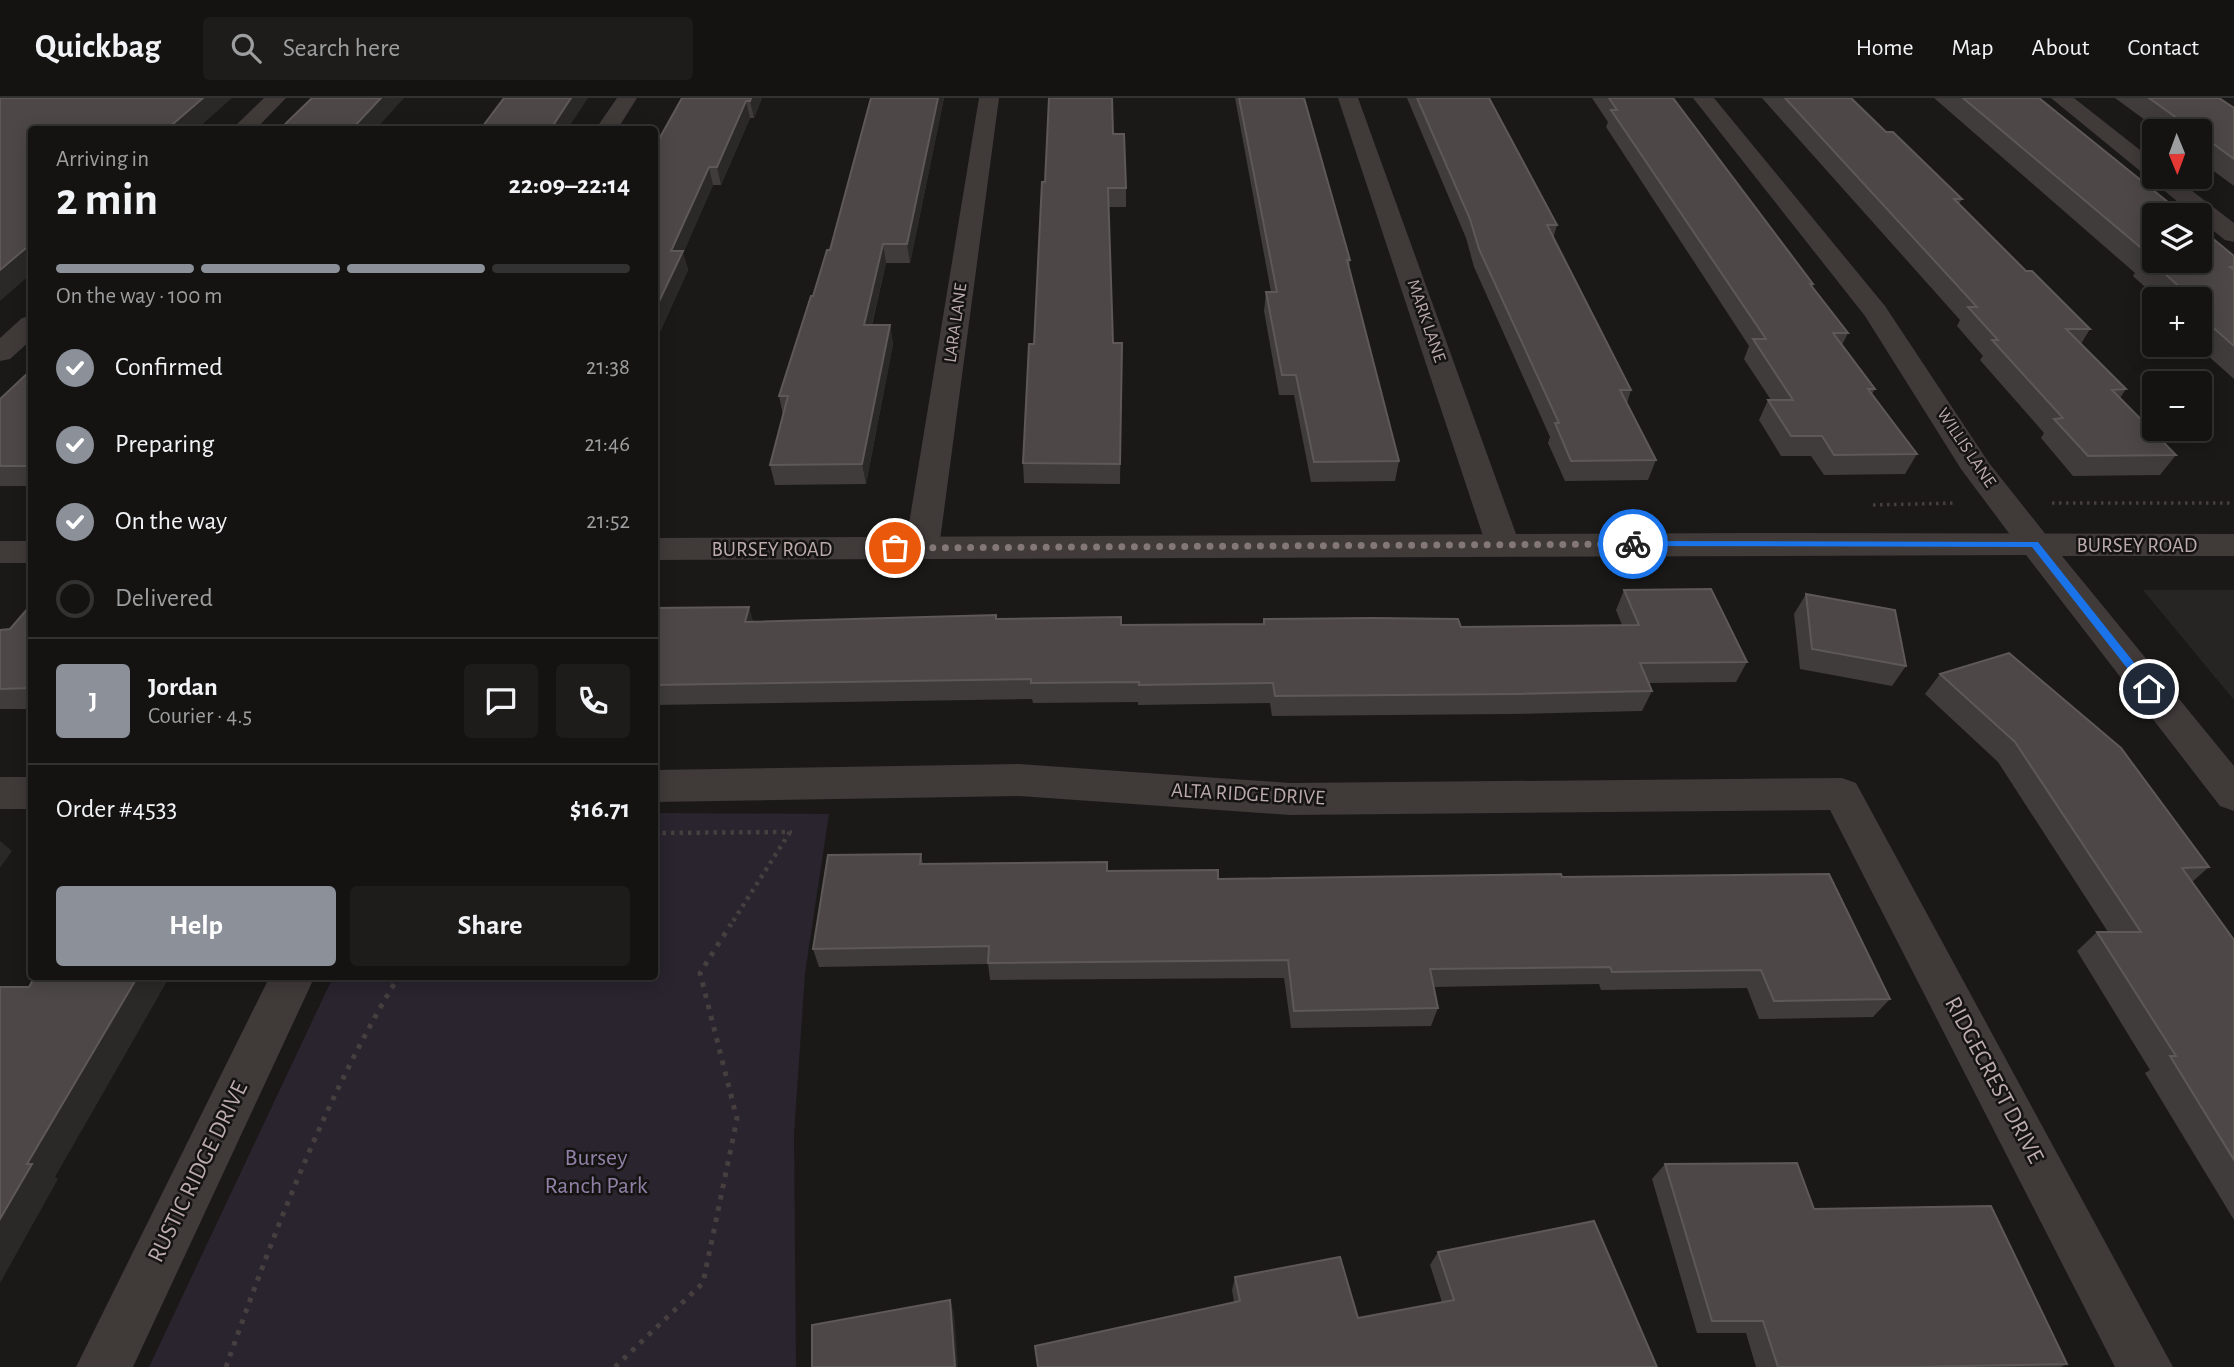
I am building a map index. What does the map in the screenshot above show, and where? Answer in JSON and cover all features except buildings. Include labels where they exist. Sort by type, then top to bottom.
[{"type":"street","points":[[246,126],[276,98]]},
{"type":"street","points":[[609,126],[627,98]]},
{"type":"street","name":"LARA LANE","points":[[922,548],[989,98]]},
{"type":"street","name":"MARK LANE","points":[[1348,98],[1503,545]]},
{"type":"street","name":"WILLIS LANE","points":[[1703,98],[1876,312],[1977,469],[2234,794]]},
{"type":"street","points":[[2061,98],[2142,162]]},
{"type":"street","points":[[2175,189],[2234,235]]},
{"type":"street","points":[[0,354],[28,328]]},
{"type":"street","name":"BURSEY ROAD","points":[[658,549],[2234,545]]},
{"type":"street","points":[[0,552],[28,552]]},
{"type":"street","name":"ALTA RIDGE DRIVE","points":[[658,786],[1019,780],[1290,799],[1842,794]]},
{"type":"street","points":[[0,793],[28,793]]},
{"type":"street","name":"RIDGECREST DRIVE","points":[[1842,794],[2146,1367]]},
{"type":"street","name":"RUSTIC RIDGE DRIVE","points":[[104,1367],[291,980]]},
{"type":"path","points":[[615,1367],[703,1283],[737,1119],[700,972],[790,832],[658,833]]},
{"type":"path","points":[[226,1367],[258,1277],[361,1038],[397,980]]},
{"type":"shaded area","points":[[2143,590],[2234,590],[2234,700]]},
{"type":"green space","name":"Bursey Ranch Park","points":[[658,813],[829,814],[805,973],[794,1134],[796,1367],[149,1367],[332,980],[658,980]]},
{"type":"way so far","points":[[895,548],[1633,544]]},
{"type":"route","points":[[1633,544],[2035,544],[2149,689]]}]
